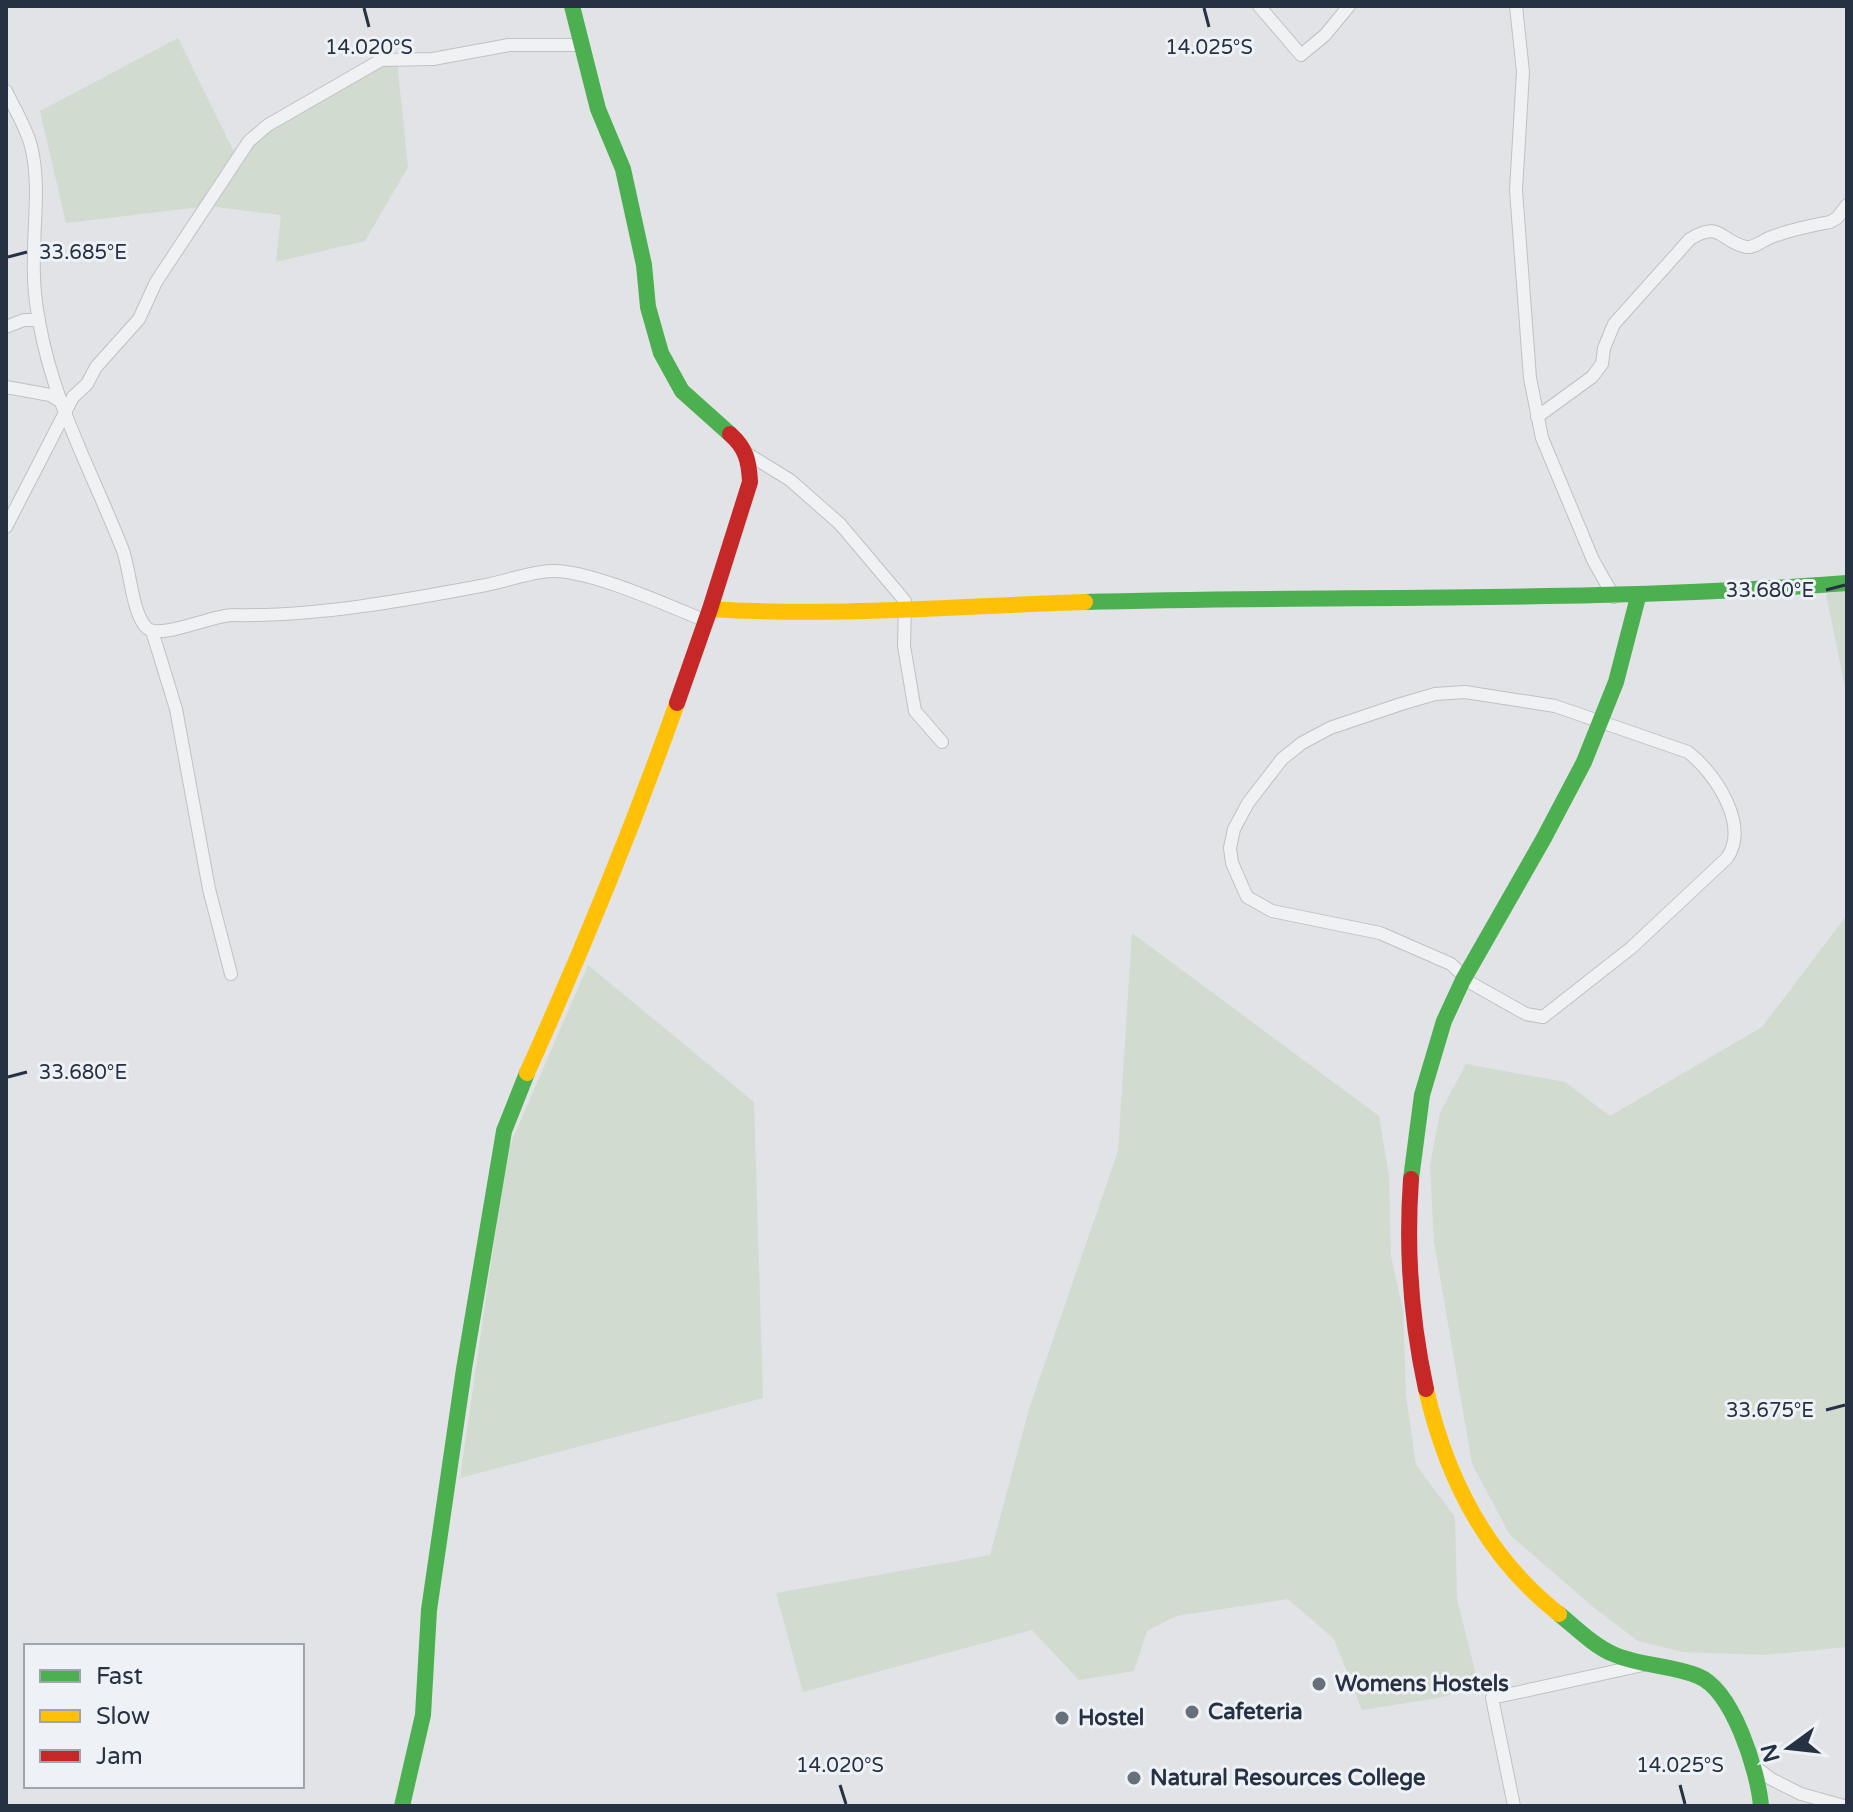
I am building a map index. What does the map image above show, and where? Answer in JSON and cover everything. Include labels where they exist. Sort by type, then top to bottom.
[{"type":"street","points":[[402,1806],[423,1715],[429,1610],[464,1369],[504,1131],[633,825],[708,615],[750,482],[746,453],[741,444],[682,391],[661,353],[648,307],[641,252],[623,169],[598,109],[572,6]]},
{"type":"street","points":[[1259,6],[1301,55],[1325,35],[1349,6]]},
{"type":"street","points":[[1516,6],[1523,72],[1516,190],[1530,378],[1542,438],[1580,532],[1614,597]]},
{"type":"street","points":[[6,527],[73,397],[139,319],[156,282],[242,147],[268,125],[381,60],[433,59],[509,45],[580,45]]},
{"type":"street","points":[[6,91],[23,124],[33,156],[36,197],[33,258],[39,320],[58,400],[123,550],[140,617],[152,631],[176,709],[209,889],[231,974]]},
{"type":"street","points":[[1537,417],[1592,377],[1602,364],[1604,348],[1614,324],[1690,239],[1703,231],[1713,230],[1747,247],[1755,246],[1770,238],[1830,222],[1847,205]]},
{"type":"street","points":[[6,327],[24,320],[39,320]]},
{"type":"street","points":[[6,387],[50,395],[58,400]]},
{"type":"street","points":[[746,453],[790,480],[840,524],[905,601],[904,646],[915,711],[942,742]]},
{"type":"street","points":[[152,631],[164,631],[225,615],[264,616],[389,601],[488,585],[552,570],[584,576],[708,615],[906,612],[1079,602],[1638,597],[1847,583]]},
{"type":"street","points":[[1638,597],[1631,640],[1603,721],[1568,796],[1464,978],[1444,1020],[1433,1053],[1413,1135],[1409,1222],[1414,1307],[1430,1412],[1456,1484],[1498,1553],[1518,1578],[1552,1610],[1612,1654],[1703,1678],[1734,1719],[1758,1781],[1761,1806]]},
{"type":"street","points":[[1465,692],[1555,706],[1675,746],[1697,758],[1716,785],[1735,825],[1732,850],[1631,948],[1549,1014],[1538,1017],[1526,1014],[1464,978],[1451,964],[1380,933],[1272,911],[1247,897],[1237,878],[1230,848],[1234,829],[1248,803],[1282,759],[1302,743],[1330,728],[1435,694],[1465,692]]},
{"type":"street","points":[[1514,1806],[1492,1698],[1646,1664]]},
{"type":"street","points":[[1752,1764],[1771,1779],[1801,1794],[1844,1806]]},
{"type":"shaded area","points":[[178,38],[233,150],[343,79],[397,61],[408,167],[365,241],[276,262],[281,215],[209,206],[66,223],[40,111]]},
{"type":"shaded area","points":[[1847,590],[1847,697],[1826,594]]},
{"type":"shaded area","points":[[1847,915],[1847,1647],[1765,1655],[1683,1652],[1638,1641],[1510,1535],[1472,1464],[1434,1242],[1430,1165],[1440,1113],[1466,1064],[1565,1082],[1610,1116],[1762,1027]]},
{"type":"shaded area","points":[[1132,933],[1379,1116],[1389,1176],[1391,1256],[1403,1310],[1406,1395],[1416,1465],[1455,1517],[1457,1599],[1478,1683],[1444,1697],[1362,1710],[1334,1639],[1288,1599],[1176,1616],[1147,1631],[1134,1671],[1079,1680],[1032,1630],[803,1692],[776,1593],[990,1555],[1029,1409],[1118,1151]]},
{"type":"shaded area","points":[[588,965],[754,1102],[763,1398],[460,1478],[507,1152]]},
{"type":"traffic: fast","points":[[572,6],[598,109],[623,169],[644,265],[648,307],[661,353],[682,391],[730,434]]},
{"type":"traffic: fast","points":[[1085,602],[1561,596],[1847,583]]},
{"type":"traffic: fast","points":[[1411,1179],[1422,1095],[1444,1021],[1463,980],[1584,762],[1616,682],[1638,597]]},
{"type":"traffic: fast","points":[[402,1806],[423,1715],[429,1610],[464,1369],[504,1131],[527,1073]]},
{"type":"traffic: fast","points":[[1559,1614],[1606,1651],[1634,1661],[1688,1672],[1711,1684],[1733,1714],[1742,1733],[1755,1773],[1761,1806]]},
{"type":"traffic: slow","points":[[710,609],[850,611],[1085,602]]},
{"type":"traffic: slow","points":[[527,1073],[606,890],[677,703]]},
{"type":"traffic: slow","points":[[1426,1389],[1445,1453],[1473,1513],[1510,1567],[1559,1614]]},
{"type":"traffic: jam","points":[[677,703],[750,482],[746,455],[730,434]]},
{"type":"traffic: jam","points":[[1411,1179],[1411,1284],[1426,1389]]},
{"type":"place","name":"Womens Hostels","points":[[1319,1684]]},
{"type":"place","name":"Cafeteria","points":[[1192,1712]]},
{"type":"place","name":"Hostel","points":[[1062,1718]]},
{"type":"place","name":"Natural Resources College","points":[[1134,1778]]}]
